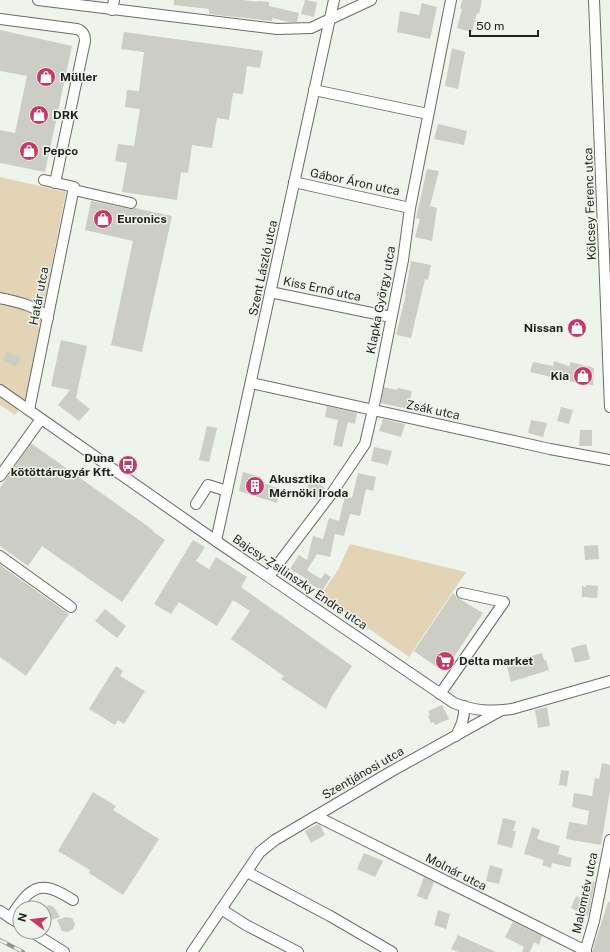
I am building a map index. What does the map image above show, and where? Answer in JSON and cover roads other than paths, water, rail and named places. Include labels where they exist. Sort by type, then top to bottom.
[{"type":"street","points":[[38,0],[113,5],[277,29],[311,28],[371,0]]},
{"type":"street","name":"Szent László utca","points":[[216,541],[252,383],[270,292],[334,0]]},
{"type":"street","name":"Klapka György utca","points":[[269,576],[332,493],[365,444],[373,410],[402,260],[410,208],[451,0]]},
{"type":"street","name":"Kölcsey Ferenc utca","points":[[594,0],[605,160],[610,407]]},
{"type":"street","points":[[0,19],[77,29],[84,34],[85,41],[55,182]]},
{"type":"street","points":[[314,90],[428,114]]},
{"type":"street","points":[[44,180],[131,202]]},
{"type":"street","name":"Gábor Áron utca","points":[[294,182],[410,208]]},
{"type":"street","name":"Határ utca","points":[[29,410],[74,188]]},
{"type":"street","name":"Kiss Ernő utca","points":[[270,292],[391,317]]},
{"type":"street","points":[[0,298],[36,308],[48,318]]},
{"type":"street","name":"Zsák utca","points":[[252,383],[550,449],[610,460]]},
{"type":"street","name":"Bajcsy-Zsilinszky Endre utca","points":[[0,390],[216,541],[454,703],[481,710],[512,709],[610,682]]},
{"type":"street","points":[[0,476],[41,419]]},
{"type":"street","points":[[196,504],[208,485],[227,491]]},
{"type":"street","points":[[0,556],[71,607]]},
{"type":"street","points":[[440,694],[504,602],[462,593]]},
{"type":"street","points":[[456,736],[465,716],[464,706]]},
{"type":"street","name":"Szentjánosi utca","points":[[192,952],[260,852],[275,840],[392,770],[502,710]]},
{"type":"street","name":"Molnár utca","points":[[316,816],[585,951]]},
{"type":"street","name":"Malomrév utca","points":[[585,951],[594,921],[610,840]]},
{"type":"street","points":[[247,872],[330,916],[392,952]]},
{"type":"street","points":[[0,911],[10,918],[28,894],[35,890],[47,888],[55,890],[73,900]]},
{"type":"street","points":[[221,910],[298,952]]},
{"type":"street","points":[[45,940],[64,952]]},
{"type":"railway","points":[[0,940],[23,952]]},
{"type":"place","name":"Müller","points":[[46,77]]},
{"type":"place","name":"DRK","points":[[39,115]]},
{"type":"place","name":"Pepco","points":[[29,151]]},
{"type":"place","name":"Euronics","points":[[103,219]]},
{"type":"place","name":"Nissan","points":[[577,328]]},
{"type":"place","name":"Kia","points":[[583,376]]},
{"type":"place","name":"Duna kötöttárugyár Kft.","points":[[128,465]]},
{"type":"place","name":"Akusztika Mérnöki Iroda","points":[[255,486]]},
{"type":"place","name":"Delta market","points":[[445,661]]}]
